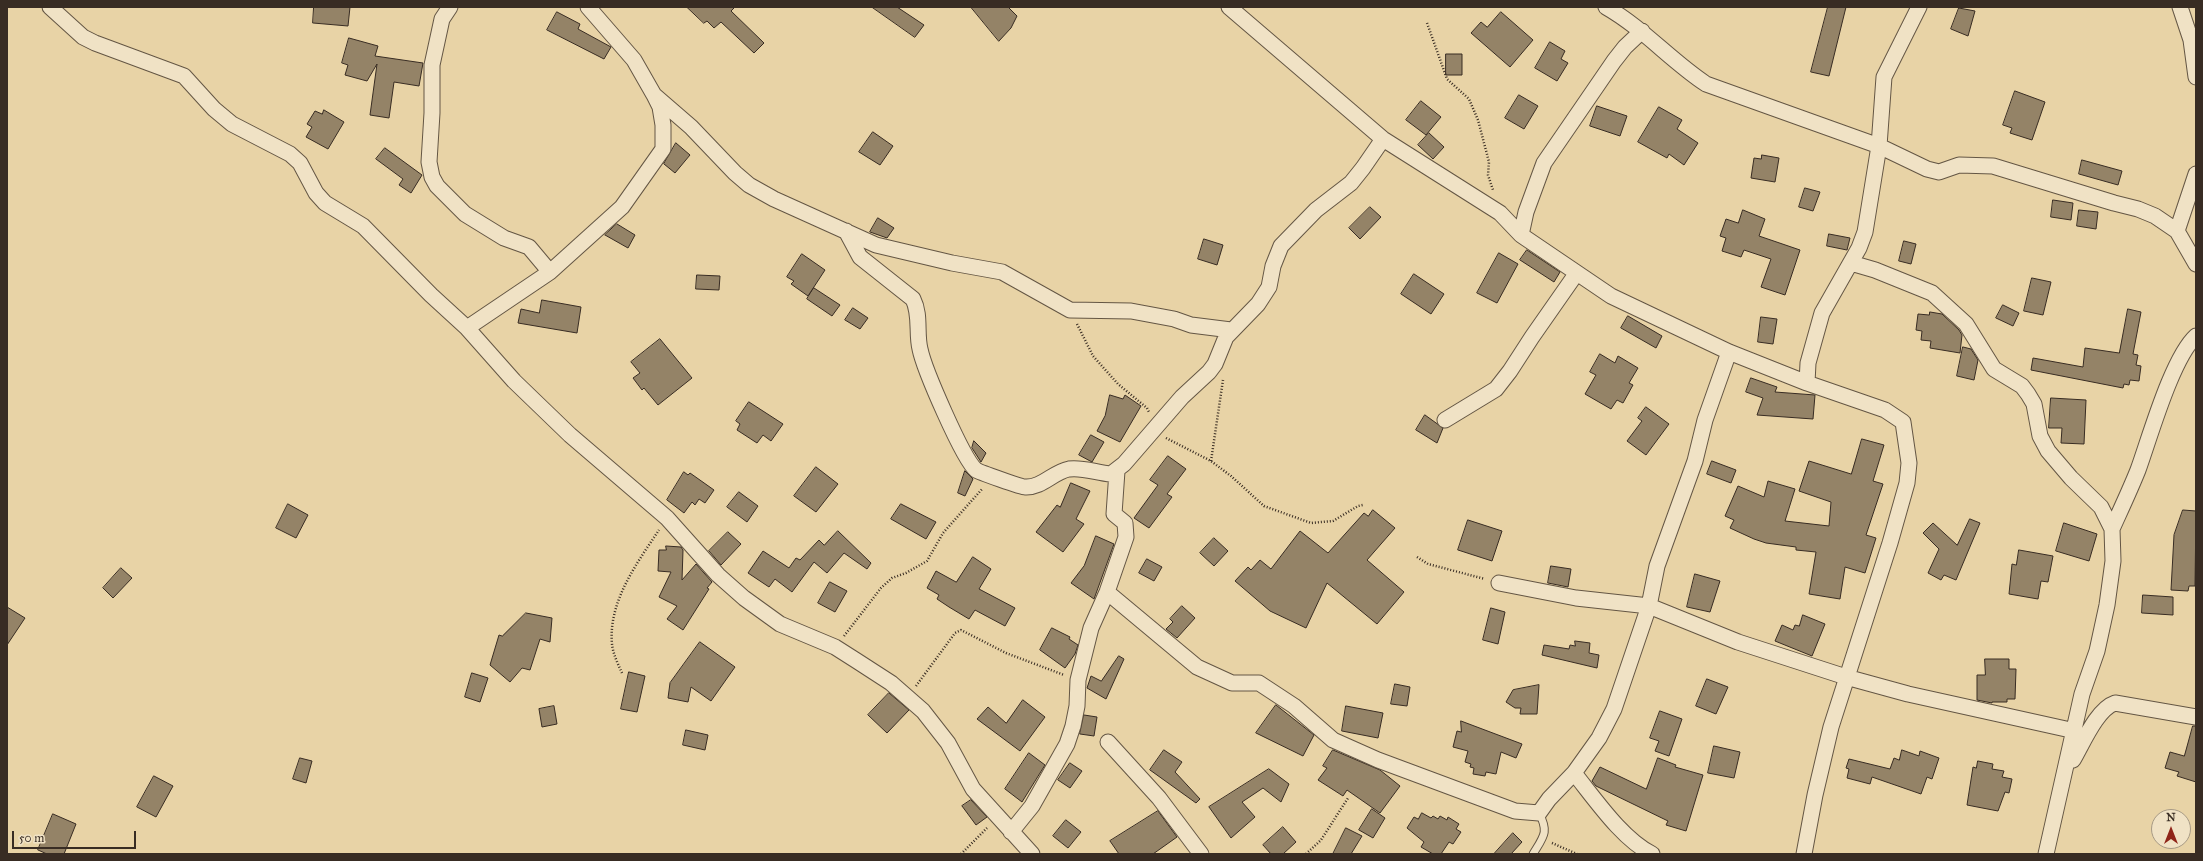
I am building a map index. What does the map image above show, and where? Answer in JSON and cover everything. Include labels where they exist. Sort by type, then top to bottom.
[{"type":"street","points":[[50,7],[83,37],[130,57],[184,76],[214,109],[232,124],[290,154],[300,163],[316,193],[325,203],[363,226],[431,295],[467,328],[514,381],[570,434],[667,518],[718,575],[764,614],[780,624],[835,647],[891,683],[923,711],[948,743],[973,788],[998,818],[1032,854]]},
{"type":"street","points":[[450,7],[442,19],[432,65],[432,113],[428,162],[432,177],[437,186],[465,214],[504,238],[529,247],[550,272]]},
{"type":"street","points":[[467,328],[550,272],[622,207],[662,149],[663,125],[660,107],[654,95],[634,60],[588,7]]},
{"type":"street","points":[[1229,7],[1382,139],[1500,213],[1521,235],[1576,274],[1611,296],[1729,352],[1807,383],[1885,410],[1903,422],[1909,463],[1907,483],[1890,543],[1846,678],[1815,795],[1804,854]]},
{"type":"street","points":[[1606,7],[1642,31],[1686,70],[1706,84],[1879,146],[1927,170],[1939,172],[1959,165],[1993,166],[2138,209],[2155,216],[2178,231],[2196,264]]},
{"type":"street","points":[[1807,383],[1808,363],[1822,312],[1859,248],[1865,232],[1879,146],[1884,77],[1919,7]]},
{"type":"street","points":[[2180,7],[2191,40],[2196,76]]},
{"type":"street","points":[[1521,235],[1526,212],[1544,163],[1614,61],[1625,47],[1642,31]]},
{"type":"street","points":[[654,95],[692,126],[735,173],[749,185],[774,199],[876,245],[899,252],[1002,272],[1070,310],[1130,311],[1174,319],[1191,325],[1231,330]]},
{"type":"street","points":[[846,231],[860,257],[914,299],[917,306],[920,350],[941,402],[969,461],[976,470],[1024,487],[1041,484],[1069,469],[1080,468],[1111,474],[1117,471],[1182,397],[1209,372],[1231,330],[1258,304],[1269,287],[1273,266],[1281,246],[1316,210],[1351,183],[1382,139]]},
{"type":"street","points":[[2178,231],[2196,174]]},
{"type":"street","points":[[1850,263],[1875,270],[1932,293],[1966,324],[1994,369],[2022,386],[2028,394],[2034,404],[2040,436],[2048,451],[2071,478],[2101,507],[2112,529],[2113,561],[2107,605],[2097,651],[2082,694],[2066,771],[2046,854]]},
{"type":"street","points":[[1445,420],[1496,389],[1510,371],[1576,274]]},
{"type":"street","points":[[2112,529],[2137,471],[2167,390],[2187,346],[2196,336]]},
{"type":"street","points":[[1107,592],[1193,665],[1232,683],[1259,683],[1294,706],[1333,740],[1378,760],[1515,811],[1540,813],[1549,800],[1574,773],[1599,738],[1614,710],[1649,606],[1657,566],[1695,461],[1705,420],[1729,352]]},
{"type":"street","points":[[1011,832],[1032,806],[1066,744],[1077,706],[1078,680],[1091,628],[1107,592],[1126,537],[1125,523],[1114,514],[1117,471]]},
{"type":"street","points":[[1499,583],[1576,598],[1649,606],[1738,642],[1846,678],[1908,694],[2075,730]]},
{"type":"street","points":[[2066,771],[2092,727],[2108,705],[2115,703],[2128,704],[2196,717]]},
{"type":"street","points":[[1108,742],[1160,798],[1201,854]]},
{"type":"street","points":[[1574,773],[1636,844],[1652,854]]},
{"type":"lane","points":[[1534,854],[1543,838],[1546,827],[1540,813]]},
{"type":"path","points":[[1427,23],[1447,79],[1465,94],[1478,120],[1489,162],[1488,175],[1490,184],[1500,213]]},
{"type":"path","points":[[1070,310],[1093,356],[1118,384],[1147,408],[1156,428],[1169,440],[1211,461],[1231,476],[1264,506],[1311,523],[1333,521],[1358,506],[1363,505]]},
{"type":"path","points":[[1211,461],[1224,376]]},
{"type":"path","points":[[835,647],[881,588],[892,578],[911,571],[927,561],[943,533],[993,476]]},
{"type":"path","points":[[622,673],[612,644],[614,617],[618,602],[623,587],[667,518]]},
{"type":"path","points":[[1417,557],[1428,564],[1499,583]]},
{"type":"path","points":[[907,697],[955,633],[961,630],[1006,653],[1078,680]]},
{"type":"path","points":[[1306,854],[1321,840],[1348,798]]},
{"type":"path","points":[[961,854],[998,818]]},
{"type":"path","points":[[1543,838],[1577,854]]},
{"type":"building","points":[[314,7],[350,7],[348,26],[313,23]]},
{"type":"building","points":[[687,7],[735,7],[731,11],[764,43],[754,53],[721,22],[714,28],[707,21],[704,23]]},
{"type":"building","points":[[872,7],[897,7],[924,25],[915,37]]},
{"type":"building","points":[[971,7],[1008,7],[1017,16],[1011,28],[999,41]]},
{"type":"building","points":[[1828,7],[1846,7],[1829,76],[1811,72]]},
{"type":"building","points":[[1959,8],[1975,11],[1968,36],[1951,29]]},
{"type":"building","points":[[557,12],[580,24],[578,29],[611,47],[604,59],[547,30]]},
{"type":"building","points":[[1501,12],[1533,40],[1510,67],[1471,33],[1481,22],[1487,27]]},
{"type":"building","points":[[349,38],[378,46],[375,56],[423,63],[419,86],[394,82],[389,118],[370,115],[377,64],[367,81],[345,75],[348,65],[342,63]]},
{"type":"building","points":[[1550,42],[1565,51],[1561,59],[1568,63],[1557,81],[1535,68]]},
{"type":"building","points":[[1446,54],[1462,54],[1462,75],[1446,75]]},
{"type":"building","points":[[2015,91],[2045,102],[2032,140],[2010,133],[2012,128],[2003,125]]},
{"type":"building","points":[[1519,95],[1538,106],[1524,129],[1505,118]]},
{"type":"building","points":[[1421,101],[1441,117],[1426,135],[1406,120]]},
{"type":"building","points":[[1597,106],[1627,116],[1620,136],[1590,126]]},
{"type":"building","points":[[1659,107],[1682,120],[1677,129],[1698,143],[1684,165],[1669,154],[1667,158],[1638,142]]},
{"type":"building","points":[[324,110],[344,122],[328,149],[306,137],[312,127],[307,124],[315,111],[322,114]]},
{"type":"building","points":[[873,132],[893,146],[880,165],[859,152]]},
{"type":"building","points":[[1429,133],[1444,147],[1433,159],[1418,145]]},
{"type":"building","points":[[676,143],[690,155],[675,173],[664,164]]},
{"type":"building","points":[[385,148],[422,175],[411,193],[399,185],[403,179],[376,159]]},
{"type":"building","points":[[1762,155],[1779,158],[1775,182],[1751,178],[1754,158],[1761,159]]},
{"type":"building","points":[[2082,160],[2122,171],[2118,185],[2079,174]]},
{"type":"building","points":[[1805,188],[1820,192],[1813,211],[1799,207]]},
{"type":"building","points":[[2053,200],[2073,203],[2071,220],[2051,217]]},
{"type":"building","points":[[1370,207],[1381,217],[1360,239],[1349,228]]},
{"type":"building","points":[[1743,210],[1765,219],[1759,236],[1800,250],[1785,295],[1761,287],[1771,259],[1744,250],[1741,257],[1722,251],[1726,238],[1720,236],[1726,219],[1738,223]]},
{"type":"building","points":[[2079,210],[2098,212],[2096,229],[2077,226]]},
{"type":"building","points":[[878,218],[894,228],[887,238],[870,232]]},
{"type":"building","points":[[617,224],[635,235],[628,248],[605,235]]},
{"type":"building","points":[[1829,234],[1850,238],[1847,250],[1827,246]]},
{"type":"building","points":[[1204,239],[1223,245],[1217,265],[1198,259]]},
{"type":"building","points":[[1904,241],[1916,244],[1911,264],[1899,261]]},
{"type":"building","points":[[1527,250],[1560,272],[1554,282],[1520,260]]},
{"type":"building","points":[[1499,253],[1518,264],[1497,303],[1477,293]]},
{"type":"building","points":[[802,254],[825,270],[808,296],[791,284],[794,281],[787,277]]},
{"type":"building","points":[[1414,274],[1444,294],[1431,314],[1401,294]]},
{"type":"building","points":[[697,275],[720,276],[719,290],[696,289]]},
{"type":"building","points":[[2032,278],[2051,282],[2043,315],[2024,311]]},
{"type":"building","points":[[814,288],[840,305],[832,316],[807,299]]},
{"type":"building","points":[[542,300],[581,307],[577,333],[518,323],[521,309],[539,313]]},
{"type":"building","points":[[2003,305],[2019,313],[2013,326],[1996,318]]},
{"type":"building","points":[[853,308],[868,318],[860,329],[845,320]]},
{"type":"building","points":[[2128,309],[2141,312],[2133,354],[2138,355],[2136,365],[2141,366],[2139,381],[2130,380],[2129,385],[2124,384],[2123,388],[2031,370],[2033,358],[2083,367],[2085,348],[2119,353]]},
{"type":"building","points":[[1930,312],[1942,314],[1959,330],[1962,335],[1960,353],[1930,348],[1931,341],[1921,340],[1922,331],[1916,330],[1918,314],[1929,315]]},
{"type":"building","points":[[1628,316],[1662,336],[1656,348],[1621,328]]},
{"type":"building","points":[[1761,317],[1777,319],[1773,344],[1758,342]]},
{"type":"building","points":[[660,339],[692,378],[658,405],[644,388],[642,390],[633,378],[640,373],[631,362]]},
{"type":"building","points":[[1963,347],[1971,349],[1978,360],[1974,380],[1957,376]]},
{"type":"building","points":[[1600,354],[1615,363],[1618,356],[1638,368],[1629,383],[1633,385],[1623,403],[1617,400],[1611,409],[1585,394],[1596,375],[1590,372]]},
{"type":"building","points":[[1751,378],[1777,387],[1775,392],[1815,395],[1813,419],[1757,415],[1763,398],[1746,392]]},
{"type":"building","points":[[1110,395],[1123,399],[1125,395],[1141,406],[1120,442],[1097,431],[1105,416]]},
{"type":"building","points":[[2051,398],[2086,400],[2084,444],[2061,443],[2062,428],[2049,428]]},
{"type":"building","points":[[749,402],[783,424],[771,441],[763,435],[757,443],[737,430],[740,424],[736,421]]},
{"type":"building","points":[[1646,407],[1669,424],[1646,455],[1627,441],[1642,421],[1638,418]]},
{"type":"building","points":[[1425,415],[1443,428],[1437,443],[1416,430]]},
{"type":"building","points":[[1091,435],[1104,442],[1092,462],[1079,455]]},
{"type":"building","points":[[1862,439],[1884,445],[1873,481],[1883,484],[1866,535],[1876,538],[1865,573],[1845,567],[1840,599],[1809,594],[1816,552],[1796,550],[1796,547],[1766,543],[1754,539],[1730,528],[1734,520],[1725,516],[1738,486],[1764,497],[1768,481],[1795,489],[1785,521],[1829,526],[1831,502],[1799,491],[1809,461],[1851,474]]},
{"type":"building","points":[[974,441],[986,453],[981,462],[972,448]]},
{"type":"building","points":[[1168,456],[1186,469],[1167,494],[1172,497],[1149,528],[1134,518],[1158,485],[1150,480]]},
{"type":"building","points":[[1712,461],[1736,470],[1731,483],[1707,474]]},
{"type":"building","points":[[816,467],[838,484],[816,512],[794,496]]},
{"type":"building","points":[[965,471],[973,479],[965,496],[958,493]]},
{"type":"building","points":[[684,472],[688,475],[690,473],[714,490],[705,503],[699,499],[695,505],[692,502],[684,513],[667,500]]},
{"type":"building","points":[[1071,483],[1090,491],[1076,519],[1084,524],[1063,552],[1036,532],[1057,505],[1060,507]]},
{"type":"building","points":[[739,492],[758,506],[747,522],[727,507]]},
{"type":"building","points":[[288,504],[308,515],[296,538],[276,528]]},
{"type":"building","points":[[901,504],[936,522],[926,539],[891,519]]},
{"type":"building","points":[[1373,510],[1395,528],[1367,560],[1404,592],[1377,624],[1327,583],[1306,628],[1270,611],[1235,581],[1248,567],[1251,570],[1260,560],[1271,569],[1300,531],[1328,553],[1364,513],[1368,516]]},
{"type":"building","points":[[2183,510],[2196,511],[2195,586],[2189,586],[2188,591],[2171,590],[2174,535]]},
{"type":"building","points":[[1970,519],[1980,523],[1956,580],[1944,575],[1941,580],[1928,573],[1939,549],[1923,533],[1933,523],[1957,545]]},
{"type":"building","points":[[1468,520],[1502,531],[1492,561],[1458,550]]},
{"type":"building","points":[[2064,523],[2097,534],[2089,561],[2056,551]]},
{"type":"building","points":[[838,531],[871,563],[867,569],[844,553],[827,573],[814,562],[792,592],[775,579],[769,587],[748,573],[763,551],[789,568],[796,558],[800,560],[819,540],[824,545]]},
{"type":"building","points":[[728,532],[741,544],[721,565],[709,551]]},
{"type":"building","points":[[1096,536],[1114,544],[1094,599],[1071,583],[1084,566]]},
{"type":"building","points":[[1214,538],[1228,551],[1214,566],[1200,553]]},
{"type":"building","points":[[666,546],[681,547],[683,550],[682,580],[696,564],[712,582],[683,630],[667,619],[677,606],[659,597],[671,572],[658,571],[659,550],[666,550]]},
{"type":"building","points":[[2019,550],[2053,556],[2048,582],[2041,581],[2038,599],[2009,594],[2012,564],[2016,565]]},
{"type":"building","points":[[973,557],[991,569],[979,589],[1015,608],[1005,626],[975,610],[969,619],[937,599],[939,595],[927,588],[936,571],[956,582]]},
{"type":"building","points":[[1147,559],[1162,567],[1154,581],[1139,573]]},
{"type":"building","points":[[1551,566],[1571,569],[1568,587],[1548,583]]},
{"type":"building","points":[[121,568],[132,578],[113,598],[103,588]]},
{"type":"building","points":[[1695,574],[1720,581],[1710,612],[1687,607]]},
{"type":"building","points":[[830,582],[847,591],[835,612],[818,603]]},
{"type":"building","points":[[2143,595],[2173,597],[2173,615],[2142,613]]},
{"type":"building","points":[[1182,606],[1195,618],[1177,638],[1166,629],[1173,622],[1170,619]]},
{"type":"building","points":[[7,607],[25,618],[7,645]]},
{"type":"building","points":[[1491,608],[1505,612],[1498,644],[1483,640]]},
{"type":"building","points":[[526,613],[552,618],[550,642],[540,639],[530,670],[522,668],[510,682],[490,665],[499,635],[502,636]]},
{"type":"building","points":[[1803,615],[1825,624],[1812,656],[1775,641],[1782,625],[1793,630],[1795,625],[1799,626]]},
{"type":"building","points":[[1052,628],[1070,637],[1069,639],[1078,645],[1075,654],[1065,668],[1040,650]]},
{"type":"building","points":[[1575,641],[1590,643],[1589,653],[1599,655],[1597,668],[1542,655],[1544,645],[1569,649],[1570,645],[1575,646]]},
{"type":"building","points":[[700,642],[735,667],[711,701],[691,687],[688,702],[668,698],[670,683]]},
{"type":"building","points":[[1119,656],[1124,659],[1106,699],[1087,688],[1091,676],[1101,681]]},
{"type":"building","points":[[1985,659],[2009,659],[2009,669],[2016,669],[2015,699],[2007,699],[2007,702],[1992,703],[1977,700],[1977,675],[1985,675]]},
{"type":"building","points":[[629,672],[645,676],[637,712],[621,709]]},
{"type":"building","points":[[472,673],[488,678],[480,702],[465,697]]},
{"type":"building","points":[[1707,679],[1728,687],[1716,714],[1696,706]]},
{"type":"building","points":[[1395,684],[1410,687],[1407,706],[1391,704]]},
{"type":"building","points":[[1539,685],[1537,714],[1520,714],[1521,708],[1515,708],[1506,702],[1513,690]]},
{"type":"building","points":[[889,693],[909,710],[887,733],[868,715]]},
{"type":"building","points":[[1023,700],[1045,717],[1020,751],[977,719],[988,707],[1006,723]]},
{"type":"building","points":[[1276,705],[1314,735],[1303,756],[1256,733]]},
{"type":"building","points":[[554,706],[557,724],[542,727],[539,709]]},
{"type":"building","points":[[1346,706],[1383,713],[1378,738],[1342,731]]},
{"type":"building","points":[[1660,711],[1682,719],[1669,756],[1655,751],[1659,741],[1650,738]]},
{"type":"building","points":[[1084,715],[1097,717],[1094,736],[1080,734]]},
{"type":"building","points":[[1461,721],[1522,744],[1516,758],[1501,752],[1496,774],[1486,772],[1485,776],[1473,774],[1474,768],[1470,767],[1471,764],[1465,762],[1468,751],[1453,747],[1457,731],[1461,732]]},
{"type":"building","points":[[2193,726],[2196,726],[2196,782],[2177,776],[2179,772],[2165,768],[2170,752],[2184,756]]},
{"type":"building","points":[[686,730],[708,735],[705,750],[683,745]]},
{"type":"building","points":[[1714,746],[1740,752],[1734,778],[1708,773]]},
{"type":"building","points":[[1164,750],[1182,762],[1175,772],[1200,799],[1196,803],[1150,770]]},
{"type":"building","points":[[1333,750],[1380,770],[1400,786],[1380,813],[1347,790],[1343,796],[1318,780],[1327,768],[1323,766]]},
{"type":"building","points":[[1902,750],[1919,756],[1920,751],[1939,758],[1932,779],[1927,777],[1921,794],[1872,777],[1870,784],[1847,778],[1849,769],[1846,768],[1849,759],[1890,769],[1894,758],[1899,760]]},
{"type":"building","points":[[1029,753],[1045,765],[1022,802],[1005,789]]},
{"type":"building","points":[[300,758],[312,761],[306,783],[293,779]]},
{"type":"building","points":[[1658,758],[1676,765],[1675,767],[1703,775],[1686,831],[1666,825],[1668,821],[1596,786],[1592,781],[1600,767],[1646,789]]},
{"type":"building","points":[[1978,761],[1993,764],[1992,769],[2004,771],[2002,777],[2012,779],[2009,793],[2005,792],[1998,811],[1967,805],[1973,767],[1976,768]]},
{"type":"building","points":[[1070,763],[1082,771],[1070,788],[1058,780]]},
{"type":"building","points":[[1269,769],[1289,784],[1281,802],[1263,788],[1242,802],[1255,817],[1231,838],[1209,807]]},
{"type":"building","points":[[154,776],[173,786],[156,817],[137,807]]},
{"type":"building","points":[[971,800],[987,817],[976,825],[962,806]]},
{"type":"building","points":[[1372,809],[1385,818],[1373,838],[1359,830]]},
{"type":"building","points":[[1158,811],[1177,837],[1153,854],[1119,854],[1110,841]]},
{"type":"building","points":[[1422,813],[1431,818],[1433,816],[1438,819],[1440,816],[1447,820],[1448,817],[1459,824],[1456,829],[1461,832],[1453,844],[1449,842],[1441,854],[1433,854],[1421,847],[1424,842],[1407,828],[1414,817],[1418,819]]},
{"type":"building","points":[[53,814],[76,824],[64,854],[47,854],[38,850]]},
{"type":"building","points":[[1066,820],[1081,832],[1068,848],[1053,836]]},
{"type":"building","points":[[1283,827],[1296,842],[1283,854],[1271,854],[1263,845]]},
{"type":"building","points":[[1346,828],[1362,836],[1351,854],[1333,854]]},
{"type":"building","points":[[1513,833],[1522,842],[1511,854],[1494,854]]}]
